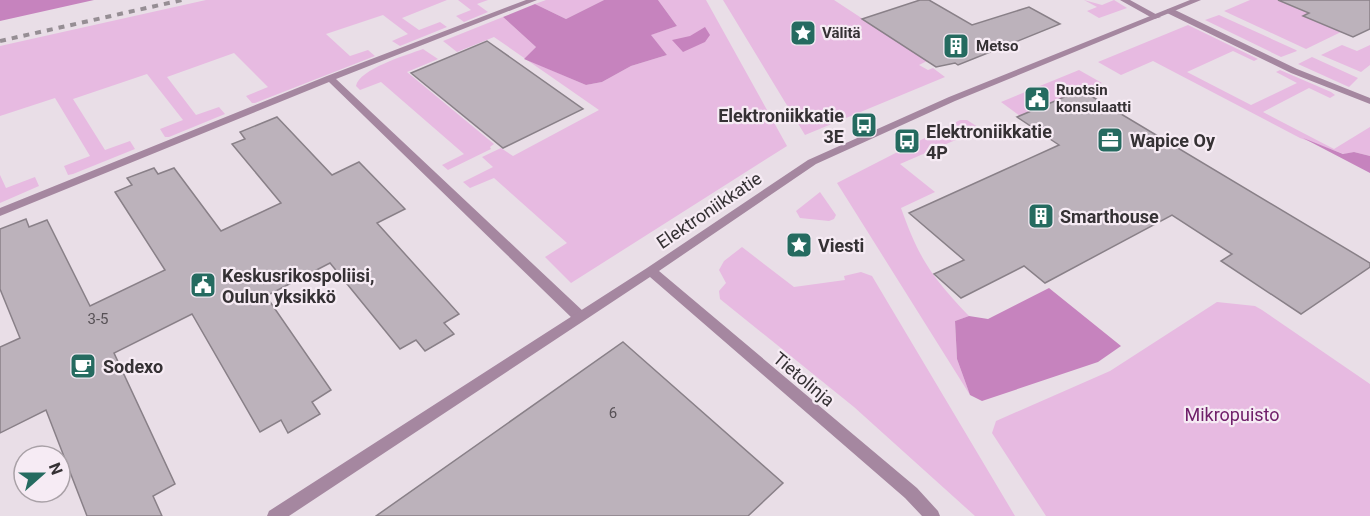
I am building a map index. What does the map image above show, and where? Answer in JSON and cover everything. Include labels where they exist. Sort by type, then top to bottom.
[{"type":"street","points":[[0,212],[330,78],[533,0]]},
{"type":"street","points":[[1124,0],[1157,16]]},
{"type":"street","name":"Elektroniikkatie","points":[[275,516],[651,271],[812,162],[952,99],[1197,0]]},
{"type":"street","points":[[1170,11],[1294,71],[1370,101]]},
{"type":"street","points":[[330,78],[579,316]]},
{"type":"street","name":"Tietolinja","points":[[651,271],[911,493],[932,516]]},
{"type":"green space","points":[[206,0],[447,0],[402,18],[419,30],[440,22],[447,27],[400,46],[392,41],[408,34],[383,15],[326,34],[350,56],[368,50],[375,56],[255,103],[252,103],[246,96],[268,87],[234,53],[167,77],[196,115],[219,107],[225,114],[169,137],[165,137],[160,129],[183,120],[147,74],[73,99],[105,150],[130,141],[135,149],[68,175],[64,166],[90,156],[55,98],[0,116],[0,46]]},
{"type":"green space","points":[[458,0],[488,0],[477,4],[488,12],[464,22],[456,16],[471,10]]},
{"type":"green space","points":[[546,0],[604,0],[566,19],[535,4]]},
{"type":"green space","points":[[658,0],[706,0],[787,146],[571,283],[545,257],[567,243],[494,178],[470,188],[463,182],[493,167],[482,157],[501,148],[513,156],[599,110],[527,60],[586,85],[602,82],[631,66],[667,55],[650,35],[677,26]]},
{"type":"green space","points":[[723,0],[834,0],[927,61],[919,65],[928,70],[933,68],[945,77],[805,135]]},
{"type":"green space","points":[[1084,0],[1102,5],[1114,0],[1127,8],[1099,18],[1087,11],[1097,7]]},
{"type":"green space","points":[[1250,0],[1294,0],[1287,4],[1309,13],[1304,16],[1341,32],[1306,49],[1224,11]]},
{"type":"green space","points":[[1219,15],[1297,51],[1281,57],[1205,20]]},
{"type":"green space","points":[[503,17],[536,47],[525,59],[494,37],[457,52],[443,41]]},
{"type":"green space","points":[[1188,25],[1258,59],[1254,61],[1233,51],[1187,72],[1251,105],[1297,83],[1276,72],[1280,70],[1331,92],[1335,95],[1330,98],[1309,88],[1263,112],[1334,149],[1370,127],[1370,156],[1354,152],[1344,154],[1300,138],[1153,61],[1121,75],[1098,62]]},
{"type":"green space","points":[[1342,45],[1357,51],[1370,45],[1370,65],[1361,72],[1321,55]]},
{"type":"green space","points":[[423,49],[438,59],[407,72],[494,144],[490,147],[491,149],[448,170],[442,165],[464,154],[381,82],[360,90],[356,86],[365,74],[374,68]]},
{"type":"green space","points":[[1312,57],[1358,78],[1349,87],[1298,64]]},
{"type":"green space","points":[[1079,70],[1102,83],[1020,116],[1001,102]]},
{"type":"green space","points":[[960,120],[967,120],[981,129],[900,164],[935,192],[901,208],[914,241],[928,266],[945,290],[969,316],[955,321],[957,359],[970,395],[837,183]]},
{"type":"green space","points":[[0,175],[6,188],[35,177],[39,186],[0,203]]},
{"type":"green space","points":[[820,192],[836,215],[834,219],[829,221],[800,218],[796,211]]},
{"type":"green space","points":[[742,247],[794,287],[845,280],[844,276],[861,272],[872,276],[1015,516],[975,516],[854,407],[720,299],[719,291],[726,283],[719,270],[724,261]]},
{"type":"green space","name":"Mikropuisto","points":[[1217,302],[1255,306],[1370,384],[1370,516],[1046,516],[992,433],[996,421],[1110,371]]},
{"type":"shaded area","points":[[0,0],[94,0],[0,21]]},
{"type":"shaded area","points":[[604,0],[658,0],[677,26],[651,35],[667,55],[631,66],[602,82],[586,85],[524,59],[536,47],[503,17],[535,4],[566,19]]},
{"type":"shaded area","points":[[705,27],[710,35],[705,42],[683,52],[672,40],[690,36]]},
{"type":"shaded area","points":[[1303,138],[1343,154],[1354,152],[1370,156],[1370,173]]},
{"type":"shaded area","points":[[1049,288],[1121,346],[1098,362],[982,401],[970,395],[957,359],[955,321],[969,316],[988,319]]},
{"type":"building","name":"Metso","points":[[920,0],[929,0],[972,25],[1029,7],[1060,24],[958,65],[955,63],[936,67],[862,19]]},
{"type":"building","points":[[1278,0],[1370,0],[1370,29],[1353,37],[1303,16],[1309,13]]},
{"type":"building","points":[[487,41],[583,109],[503,148],[411,73]]},
{"type":"building","name":"Smarthouse","points":[[1081,90],[1370,263],[1370,267],[1301,314],[1221,261],[1232,254],[1172,215],[1045,283],[1024,266],[961,298],[934,274],[964,260],[909,213],[1059,145],[1017,117]]},
{"type":"building","points":[[277,117],[332,175],[359,162],[405,209],[377,223],[459,314],[444,323],[454,334],[425,351],[416,340],[400,349],[330,263],[266,296],[331,390],[312,402],[320,414],[288,433],[281,420],[260,432],[192,314],[114,353],[175,484],[153,496],[162,516],[87,516],[72,477],[72,444],[59,444],[46,410],[0,433],[0,347],[20,338],[0,289],[0,229],[26,219],[29,227],[47,220],[90,306],[165,270],[115,192],[132,185],[127,178],[154,168],[158,174],[174,168],[221,231],[281,203],[232,144],[245,139],[240,132]]},
{"type":"building","points":[[623,342],[783,483],[748,516],[376,516]]},
{"type":"railway","points":[[0,41],[182,0]]},
{"type":"place","name":"Välitä","points":[[803,33]]},
{"type":"place","name":"Metso","points":[[956,46]]},
{"type":"place","name":"Ruotsin konsulaatti","points":[[1037,99]]},
{"type":"place","name":"Elektroniikkatie 3E","points":[[864,125]]},
{"type":"place","name":"Wapice Oy","points":[[1110,140]]},
{"type":"place","name":"Elektroniikkatie 4P","points":[[907,141]]},
{"type":"place","name":"Smarthouse","points":[[1041,216]]},
{"type":"place","name":"Viesti","points":[[799,245]]},
{"type":"place","name":"Keskusrikospoliisi, Oulun yksikkö","points":[[203,285]]},
{"type":"place","name":"Sodexo","points":[[83,366]]}]
